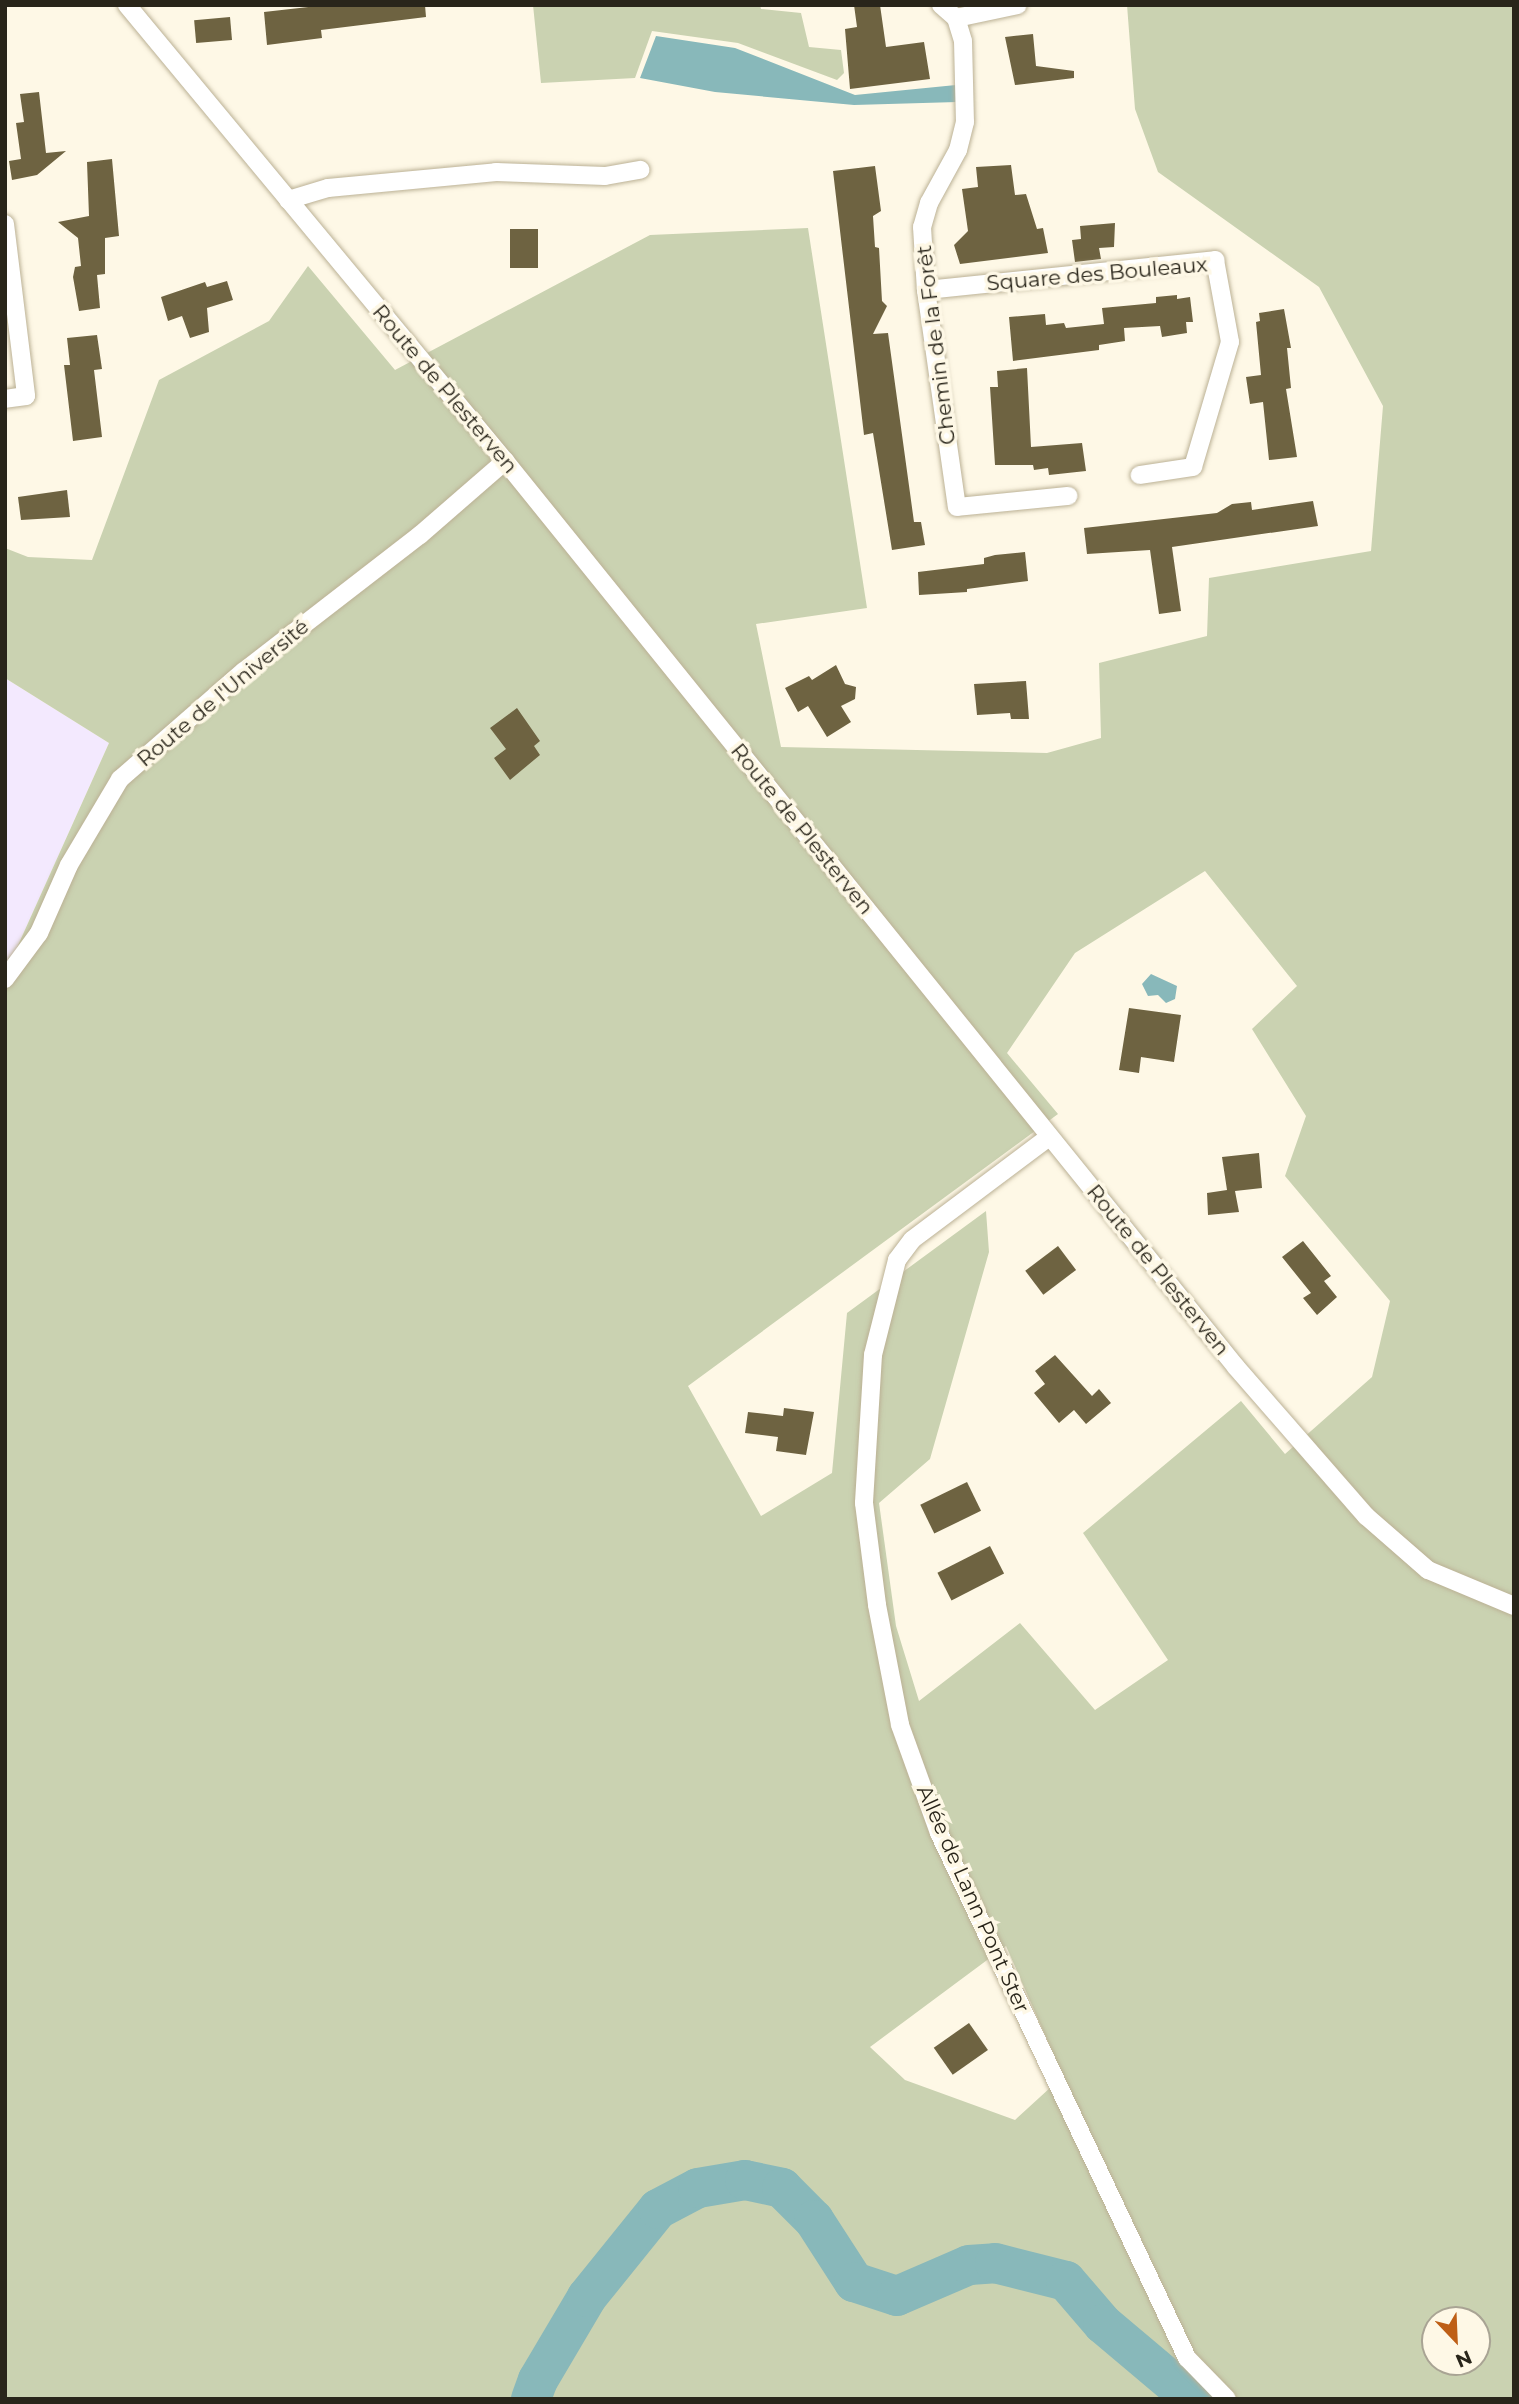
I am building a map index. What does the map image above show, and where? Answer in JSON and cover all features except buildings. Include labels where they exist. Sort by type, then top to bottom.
[{"type":"street","name":"Route de Plesterven","points":[[127,5],[505,461],[1236,1367],[1366,1516],[1428,1570],[1514,1606]]},
{"type":"street","points":[[941,5],[956,18],[1018,5]]},
{"type":"street","name":"Chemin de la Forêt","points":[[956,18],[963,41],[965,122],[958,150],[929,203],[922,227],[926,290],[957,507],[1068,496]]},
{"type":"street","points":[[288,200],[328,188],[496,172],[605,176],[640,170]]},
{"type":"street","points":[[5,224],[26,396],[5,398]]},
{"type":"street","name":"Square des Bouleaux","points":[[926,290],[1216,260],[1230,342],[1193,467],[1140,475]]},
{"type":"street","name":"Route de l'Université","points":[[5,979],[39,933],[69,865],[120,779],[244,671],[420,536],[505,461]]},
{"type":"street","name":"Allée de Lann Pont Ster","points":[[1049,1137],[912,1240],[897,1259],[873,1355],[864,1503],[877,1605],[900,1725],[939,1833],[1187,2358],[1227,2399]]},
{"type":"shaded area","points":[[5,678],[109,743],[15,952],[5,964]]},
{"type":"green space","points":[[533,5],[760,5],[761,9],[801,13],[809,47],[841,50],[844,73],[837,80],[738,43],[652,31],[635,78],[541,83]]},
{"type":"green space","points":[[1127,5],[1514,5],[1514,2399],[5,2399],[5,964],[15,952],[109,743],[5,678],[5,548],[28,557],[92,560],[159,380],[269,321],[308,266],[395,370],[650,235],[808,228],[867,608],[756,624],[781,747],[1047,753],[1101,738],[1099,663],[1207,636],[1209,578],[1371,551],[1383,406],[1319,287],[1158,172],[1135,109]],"holes":[[[1205,871],[1297,986],[1252,1029],[1306,1116],[1285,1176],[1390,1301],[1372,1377],[1285,1454],[1241,1401],[1083,1533],[1168,1660],[1095,1710],[1020,1623],[919,1701],[896,1626],[879,1503],[930,1459],[989,1252],[986,1211],[847,1313],[832,1473],[761,1516],[688,1386],[1058,1114],[1007,1053],[1075,953]],[[1006,1946],[1063,2076],[1015,2120],[905,2080],[870,2047]]]},
{"type":"water","points":[[656,36],[735,48],[855,95],[956,85],[957,102],[854,105],[715,92],[640,78]]},
{"type":"water","points":[[1151,974],[1177,986],[1175,999],[1166,1003],[1158,995],[1148,996],[1142,984]]},
{"type":"waterway","points":[[531,2399],[538,2380],[587,2297],[658,2209],[698,2188],[745,2180],[782,2188],[814,2220],[854,2282],[897,2296],[969,2265],[995,2263],[1066,2281],[1103,2324],[1192,2399]]}]
